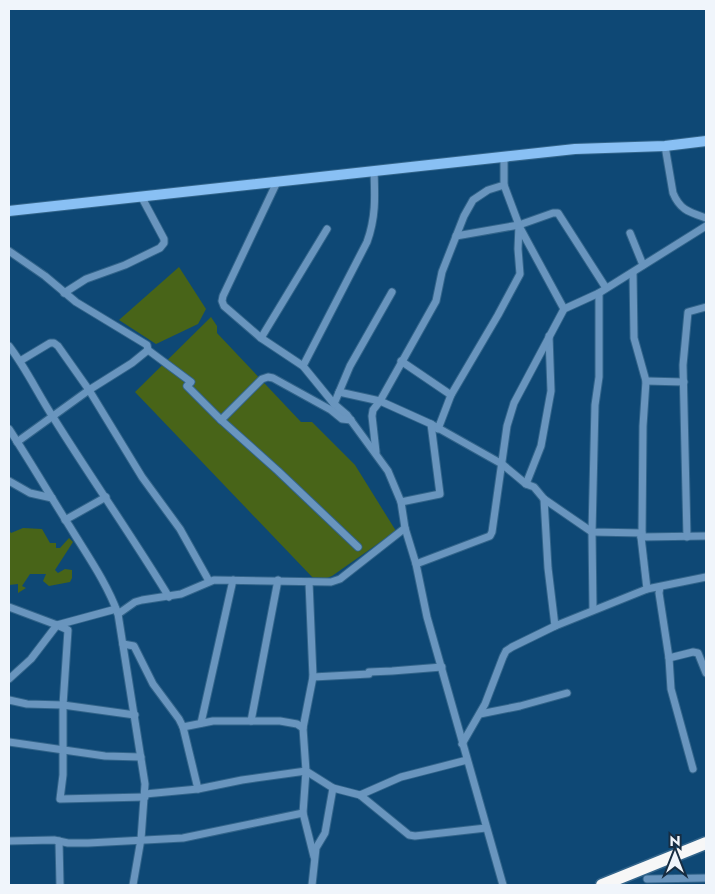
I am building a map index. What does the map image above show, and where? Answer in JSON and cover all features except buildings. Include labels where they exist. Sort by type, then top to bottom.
[{"type":"highway","points":[[602,885],[646,878],[706,843]]},
{"type":"street","points":[[9,211],[575,150],[665,146],[706,141]]},
{"type":"street","points":[[665,146],[673,193],[676,200],[680,207],[706,218]]},
{"type":"street","points":[[504,158],[504,185],[519,225],[564,309]]},
{"type":"street","points":[[303,366],[372,229],[375,210],[374,171]]},
{"type":"street","points":[[277,182],[222,301],[224,306],[261,338],[303,366],[334,404],[351,420],[388,471],[401,502],[405,528],[416,564],[427,617],[503,885]]},
{"type":"street","points":[[376,454],[373,410],[380,401],[436,301],[442,272],[464,216],[473,200],[488,190],[504,185]]},
{"type":"street","points":[[64,293],[86,279],[125,265],[160,248],[164,243],[164,239],[141,196]]},
{"type":"street","points":[[456,236],[519,225],[553,213],[558,214],[603,290],[599,377],[595,405],[592,532],[593,610]]},
{"type":"street","points":[[438,429],[451,395],[520,274],[519,225]]},
{"type":"street","points":[[416,564],[490,536],[494,526],[507,426],[514,404],[548,335],[564,309],[633,273],[706,226]]},
{"type":"street","points":[[261,338],[326,229]]},
{"type":"street","points":[[630,233],[643,265]]},
{"type":"street","points":[[9,251],[45,276],[76,302],[147,345],[148,350],[190,382],[187,386],[221,420],[278,470],[358,547]]},
{"type":"street","points":[[633,273],[634,338],[646,381],[643,435],[642,535],[647,589]]},
{"type":"street","points":[[334,404],[350,366],[392,292]]},
{"type":"street","points":[[687,537],[684,356],[688,312],[706,308]]},
{"type":"street","points":[[526,484],[541,446],[551,391],[548,335]]},
{"type":"street","points":[[20,361],[50,343],[58,346],[89,390],[142,477],[184,536],[209,581]]},
{"type":"street","points":[[9,346],[20,361],[52,416],[137,544],[168,597]]},
{"type":"street","points":[[17,442],[148,350]]},
{"type":"street","points":[[401,361],[451,395]]},
{"type":"street","points":[[221,420],[262,379],[268,377],[331,410],[342,419],[351,420]]},
{"type":"street","points":[[646,381],[684,382]]},
{"type":"street","points":[[339,392],[380,401],[431,424],[502,464],[526,484],[537,490],[544,499],[592,532],[687,537],[706,536]]},
{"type":"street","points":[[401,502],[440,494],[431,424]]},
{"type":"street","points":[[9,429],[92,563],[117,612],[142,757],[145,795],[141,839],[133,885]]},
{"type":"street","points":[[11,485],[34,495],[52,498]]},
{"type":"street","points":[[65,520],[106,497]]},
{"type":"street","points":[[544,499],[548,568],[555,626]]},
{"type":"street","points":[[9,679],[31,660],[57,625],[117,612],[142,600],[181,594],[209,581],[220,579],[331,582],[340,579],[405,528]]},
{"type":"street","points":[[462,744],[480,714],[506,651],[555,626],[647,589],[706,577]]},
{"type":"street","points":[[201,722],[233,580]]},
{"type":"street","points":[[251,721],[278,580]]},
{"type":"street","points":[[309,582],[313,677],[303,728],[306,771],[303,813],[314,857]]},
{"type":"street","points":[[660,586],[659,593],[673,697],[693,768]]},
{"type":"street","points":[[9,607],[68,630],[60,799],[145,795],[198,789],[242,780],[306,771],[333,788],[360,795],[409,835],[415,836],[486,828]]},
{"type":"street","points":[[123,644],[134,646],[153,684],[179,719],[183,727],[198,789]]},
{"type":"street","points":[[669,658],[693,652],[698,653],[706,673]]},
{"type":"street","points":[[313,677],[442,667]]},
{"type":"street","points":[[480,714],[520,706],[567,693]]},
{"type":"street","points":[[9,700],[28,704],[63,705],[135,715]]},
{"type":"street","points":[[183,727],[201,722],[251,721],[290,722],[303,728]]},
{"type":"street","points":[[9,742],[105,756],[142,757]]},
{"type":"street","points":[[360,795],[401,777],[467,760]]},
{"type":"street","points":[[312,885],[314,857],[316,848],[325,833],[333,788]]},
{"type":"street","points":[[9,841],[88,843],[189,837],[303,813]]},
{"type":"street","points":[[60,841],[60,885]]},
{"type":"street","points":[[646,878],[706,878]]},
{"type":"green space","points":[[179,267],[206,309],[198,324],[156,344],[119,320]]},
{"type":"green space","points":[[211,317],[217,326],[217,333],[301,422],[312,422],[355,465],[396,531],[332,576],[322,580],[315,580],[135,392]]},
{"type":"green space","points":[[23,528],[42,529],[50,543],[56,543],[56,548],[60,548],[69,538],[73,542],[55,570],[58,573],[65,569],[72,570],[70,582],[49,586],[43,581],[46,574],[30,574],[22,586],[26,588],[18,593],[18,584],[9,585],[9,530],[11,533]]}]
